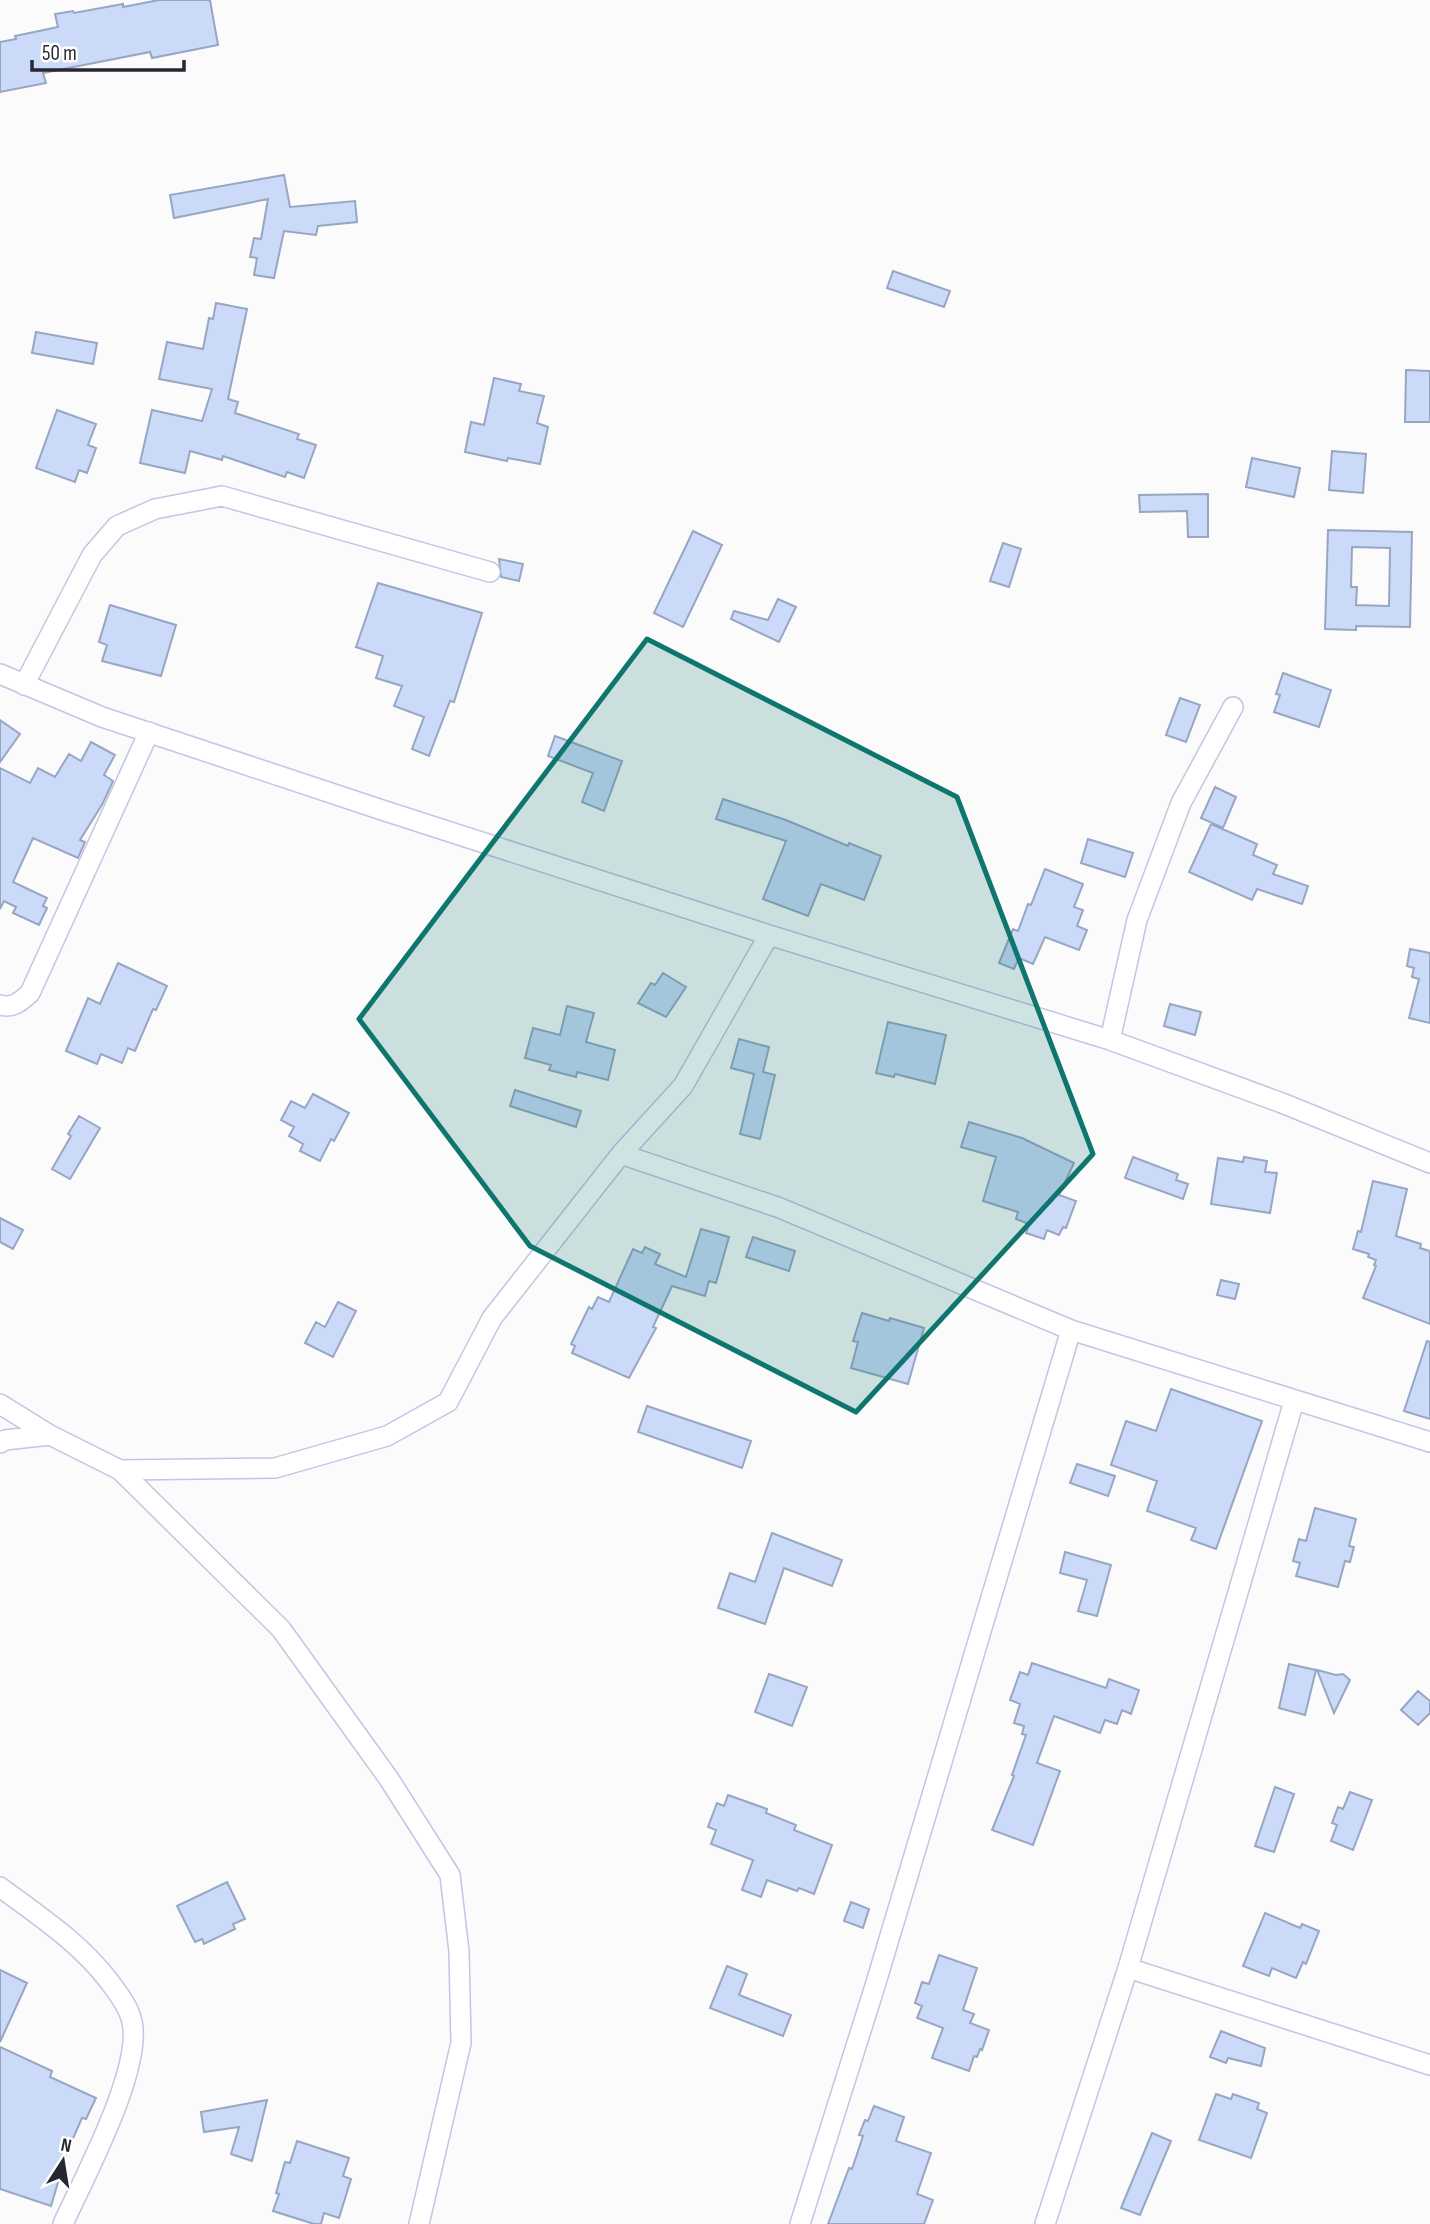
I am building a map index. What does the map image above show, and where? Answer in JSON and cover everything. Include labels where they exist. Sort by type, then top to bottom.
[{"type":"street","points":[[24,685],[92,555],[117,526],[155,509],[222,496],[490,572]]},
{"type":"street","points":[[0,674],[102,717],[769,935],[1110,1040],[1282,1103],[1430,1163]]},
{"type":"street","points":[[1110,1040],[1137,920],[1181,803],[1233,707]]},
{"type":"street","points":[[0,1005],[6,1007],[18,1004],[30,993],[149,732]]},
{"type":"street","points":[[120,1470],[275,1468],[387,1436],[448,1402],[492,1318],[621,1154],[682,1086],[769,935]]},
{"type":"street","points":[[621,1154],[780,1208],[1071,1330],[1430,1442]]},
{"type":"street","points":[[800,2224],[875,1986],[1071,1330]]},
{"type":"street","points":[[1045,2224],[1128,1968],[1294,1401]]},
{"type":"street","points":[[0,1404],[50,1435],[120,1470],[281,1629],[389,1779],[450,1875],[459,1951],[461,2043],[419,2224]]},
{"type":"street","points":[[0,1443],[5,1440],[50,1435]]},
{"type":"street","points":[[0,1887],[92,1959],[121,1997],[132,2019],[133,2044],[116,2109],[63,2224]]},
{"type":"street","points":[[1128,1968],[1430,2065]]},
{"type":"highlighted area","points":[[647,639],[957,797],[1093,1154],[856,1412],[530,1246],[359,1019]]},
{"type":"building","points":[[159,0],[210,0],[218,45],[152,58],[150,52],[43,73],[46,83],[0,92],[0,42],[58,27],[55,14],[123,4],[123,7]]},
{"type":"building","points":[[284,175],[290,207],[355,201],[357,222],[318,226],[316,235],[284,231],[274,278],[254,275],[257,258],[250,257],[254,238],[261,239],[268,199],[174,218],[170,195]]},
{"type":"building","points":[[893,271],[950,291],[944,307],[887,288]]},
{"type":"building","points":[[216,303],[247,309],[228,399],[238,402],[235,413],[299,434],[297,439],[316,445],[304,478],[287,472],[285,477],[223,456],[222,460],[190,451],[185,473],[140,463],[152,410],[202,421],[212,389],[159,379],[167,342],[203,349],[209,318],[213,319]]},
{"type":"building","points":[[36,332],[97,343],[93,364],[32,353]]},
{"type":"building","points":[[1406,370],[1430,371],[1430,422],[1405,422]]},
{"type":"building","points":[[494,378],[521,384],[519,391],[544,396],[537,423],[548,427],[540,464],[508,458],[507,461],[465,452],[471,422],[484,425]]},
{"type":"building","points":[[57,410],[96,424],[88,445],[96,448],[87,473],[79,470],[75,482],[36,468]]},
{"type":"building","points":[[1332,451],[1366,454],[1363,493],[1329,490]]},
{"type":"building","points":[[1252,458],[1300,468],[1294,497],[1246,487]]},
{"type":"building","points":[[1208,494],[1208,537],[1188,537],[1187,511],[1140,512],[1139,495]]},
{"type":"building","points":[[1328,530],[1412,532],[1410,627],[1356,626],[1356,630],[1325,629]],"holes":[[[1352,547],[1390,548],[1389,606],[1356,605],[1357,587],[1351,587]]]},
{"type":"building","points":[[693,531],[722,545],[683,627],[654,613]]},
{"type":"building","points":[[1003,543],[1021,549],[1009,587],[990,581]]},
{"type":"building","points":[[499,559],[523,564],[519,581],[501,577]]},
{"type":"building","points":[[378,583],[482,613],[454,702],[450,701],[429,756],[412,749],[424,717],[394,706],[402,686],[376,678],[383,656],[356,647]]},
{"type":"building","points":[[778,599],[796,607],[779,642],[731,619],[734,611],[768,620]]},
{"type":"building","points":[[110,605],[176,625],[161,676],[102,661],[107,645],[99,642]]},
{"type":"building","points":[[1283,673],[1331,690],[1319,727],[1274,712]]},
{"type":"building","points":[[1180,698],[1200,705],[1186,742],[1166,735]]},
{"type":"building","points":[[0,720],[20,734],[0,762]]},
{"type":"building","points":[[555,736],[622,761],[604,811],[582,802],[593,773],[548,756]]},
{"type":"building","points":[[91,742],[115,755],[104,775],[113,781],[80,840],[85,842],[78,858],[33,838],[13,882],[47,898],[43,906],[47,908],[39,925],[13,913],[16,907],[4,901],[0,909],[0,768],[30,783],[38,768],[55,777],[69,754],[81,761]]},
{"type":"building","points":[[1215,787],[1236,797],[1223,828],[1201,818]]},
{"type":"building","points":[[723,799],[881,856],[864,900],[821,884],[808,916],[763,899],[786,841],[716,819]]},
{"type":"building","points":[[1211,824],[1257,844],[1253,855],[1277,865],[1273,874],[1308,886],[1302,904],[1257,889],[1252,900],[1189,872]]},
{"type":"building","points":[[1088,839],[1133,853],[1125,877],[1081,863]]},
{"type":"building","points":[[1045,869],[1083,884],[1074,907],[1083,910],[1077,926],[1087,930],[1079,950],[1045,937],[1033,964],[1019,958],[1014,969],[999,963],[1013,929],[1018,931],[1028,904],[1031,905]]},
{"type":"building","points":[[1410,949],[1430,953],[1430,1023],[1409,1018],[1419,979],[1412,977],[1414,968],[1407,966]]},
{"type":"building","points":[[118,963],[167,986],[156,1010],[153,1009],[135,1051],[128,1048],[122,1063],[101,1054],[97,1064],[66,1051],[88,998],[100,1004]]},
{"type":"building","points":[[663,973],[686,987],[666,1017],[638,1003],[651,983],[655,985]]},
{"type":"building","points":[[1170,1004],[1201,1012],[1195,1035],[1164,1026]]},
{"type":"building","points":[[567,1006],[594,1013],[586,1042],[615,1050],[608,1080],[577,1072],[576,1077],[549,1070],[551,1065],[525,1058],[533,1028],[560,1035]]},
{"type":"building","points":[[888,1022],[946,1035],[935,1084],[895,1074],[894,1077],[876,1073]]},
{"type":"building","points":[[739,1039],[769,1047],[763,1072],[775,1075],[760,1139],[740,1134],[754,1074],[731,1068]]},
{"type":"building","points":[[515,1090],[581,1111],[576,1127],[510,1106]]},
{"type":"building","points":[[313,1094],[349,1113],[320,1161],[300,1151],[303,1144],[289,1136],[294,1127],[281,1120],[291,1101],[305,1108]]},
{"type":"building","points":[[79,1116],[100,1128],[70,1179],[52,1169]]},
{"type":"building","points":[[969,1122],[1022,1138],[1074,1163],[1059,1195],[1076,1201],[1066,1228],[1063,1227],[1059,1235],[1047,1230],[1044,1239],[1026,1233],[1029,1224],[1016,1219],[1018,1212],[983,1201],[996,1157],[961,1147]]},
{"type":"building","points":[[1133,1157],[1178,1174],[1176,1180],[1188,1184],[1183,1199],[1125,1178]]},
{"type":"building","points":[[1244,1157],[1267,1161],[1265,1172],[1277,1173],[1270,1213],[1211,1204],[1218,1158],[1243,1162]]},
{"type":"building","points":[[1373,1181],[1407,1189],[1396,1236],[1421,1244],[1420,1248],[1430,1251],[1430,1324],[1363,1298],[1376,1260],[1368,1257],[1369,1254],[1353,1249],[1358,1231],[1361,1232]]},
{"type":"building","points":[[0,1218],[23,1230],[13,1249],[0,1242]]},
{"type":"building","points":[[701,1229],[729,1237],[716,1283],[709,1281],[705,1296],[672,1286],[653,1327],[656,1328],[629,1378],[572,1353],[575,1346],[571,1344],[589,1307],[592,1309],[598,1297],[609,1302],[633,1249],[642,1253],[645,1247],[660,1254],[655,1264],[686,1277]]},
{"type":"building","points":[[753,1237],[795,1251],[789,1271],[746,1257]]},
{"type":"building","points":[[1221,1280],[1239,1284],[1235,1299],[1217,1295]]},
{"type":"building","points":[[338,1302],[356,1311],[333,1357],[305,1343],[316,1322],[325,1327]]},
{"type":"building","points":[[862,1313],[924,1328],[908,1384],[851,1368],[858,1342],[853,1341]]},
{"type":"building","points":[[1427,1341],[1430,1342],[1430,1419],[1404,1411]]},
{"type":"building","points":[[1171,1389],[1262,1421],[1216,1549],[1191,1540],[1196,1528],[1147,1511],[1157,1481],[1111,1465],[1126,1421],[1156,1431]]},
{"type":"building","points":[[647,1406],[751,1441],[742,1468],[638,1432]]},
{"type":"building","points":[[1077,1464],[1115,1476],[1108,1496],[1070,1483]]},
{"type":"building","points":[[1315,1508],[1356,1519],[1349,1546],[1354,1547],[1350,1562],[1345,1561],[1338,1587],[1296,1576],[1300,1563],[1293,1561],[1299,1539],[1306,1541]]},
{"type":"building","points":[[772,1533],[842,1560],[832,1586],[784,1568],[765,1624],[718,1608],[730,1573],[755,1582]]},
{"type":"building","points":[[1065,1552],[1111,1565],[1097,1616],[1078,1611],[1087,1580],[1060,1573]]},
{"type":"building","points":[[1032,1663],[1106,1688],[1109,1679],[1139,1690],[1131,1714],[1122,1710],[1117,1724],[1105,1720],[1100,1733],[1054,1716],[1037,1763],[1060,1771],[1033,1845],[992,1830],[1014,1776],[1012,1775],[1026,1735],[1022,1734],[1024,1726],[1014,1723],[1020,1704],[1010,1700],[1020,1672],[1028,1675]]},
{"type":"building","points":[[1289,1664],[1316,1670],[1305,1715],[1279,1708]]},
{"type":"building","points":[[1317,1670],[1343,1674],[1350,1680],[1334,1713]]},
{"type":"building","points":[[769,1674],[807,1687],[792,1726],[755,1712]]},
{"type":"building","points":[[1418,1691],[1430,1701],[1430,1713],[1418,1725],[1401,1710]]},
{"type":"building","points":[[1275,1787],[1294,1794],[1274,1852],[1255,1846]]},
{"type":"building","points":[[1350,1792],[1372,1800],[1353,1850],[1331,1841],[1337,1825],[1332,1823],[1338,1807],[1343,1809]]},
{"type":"building","points":[[728,1795],[767,1809],[766,1813],[796,1825],[794,1830],[832,1845],[814,1894],[767,1880],[761,1897],[742,1890],[753,1860],[711,1844],[716,1830],[708,1827],[717,1803],[724,1806]]},
{"type":"building","points":[[227,1882],[245,1919],[233,1924],[235,1929],[204,1944],[202,1939],[195,1942],[177,1906]]},
{"type":"building","points":[[851,1902],[869,1909],[863,1928],[844,1921]]},
{"type":"building","points":[[1265,1913],[1300,1928],[1302,1924],[1319,1931],[1306,1964],[1303,1962],[1296,1978],[1272,1968],[1269,1976],[1243,1966]]},
{"type":"building","points":[[939,1955],[977,1968],[963,2010],[974,2014],[970,2023],[989,2030],[982,2050],[980,2049],[977,2057],[974,2056],[969,2071],[932,2058],[943,2028],[917,2018],[922,2006],[915,2003],[922,1982],[929,1984]]},
{"type":"building","points":[[727,1966],[747,1974],[739,1995],[791,2015],[783,2036],[710,2008]]},
{"type":"building","points":[[0,1970],[27,1983],[0,2042]]},
{"type":"building","points":[[1221,2031],[1265,2048],[1261,2066],[1228,2058],[1226,2063],[1210,2057]]},
{"type":"building","points":[[0,2047],[52,2071],[50,2077],[96,2098],[86,2119],[82,2118],[56,2177],[59,2179],[51,2206],[0,2189]]},
{"type":"building","points":[[1216,2094],[1231,2099],[1233,2094],[1259,2103],[1257,2109],[1267,2113],[1251,2158],[1199,2140]]},
{"type":"building","points":[[267,2100],[252,2161],[231,2154],[239,2127],[204,2132],[201,2112]]},
{"type":"building","points":[[874,2106],[904,2117],[896,2141],[931,2153],[917,2194],[933,2200],[924,2224],[828,2224],[849,2168],[852,2169],[863,2136],[859,2135]]},
{"type":"building","points":[[1152,2133],[1171,2141],[1140,2215],[1121,2208]]},
{"type":"building","points":[[297,2141],[349,2158],[343,2176],[351,2179],[339,2218],[324,2213],[321,2224],[314,2224],[273,2211],[285,2162],[290,2163]]}]
